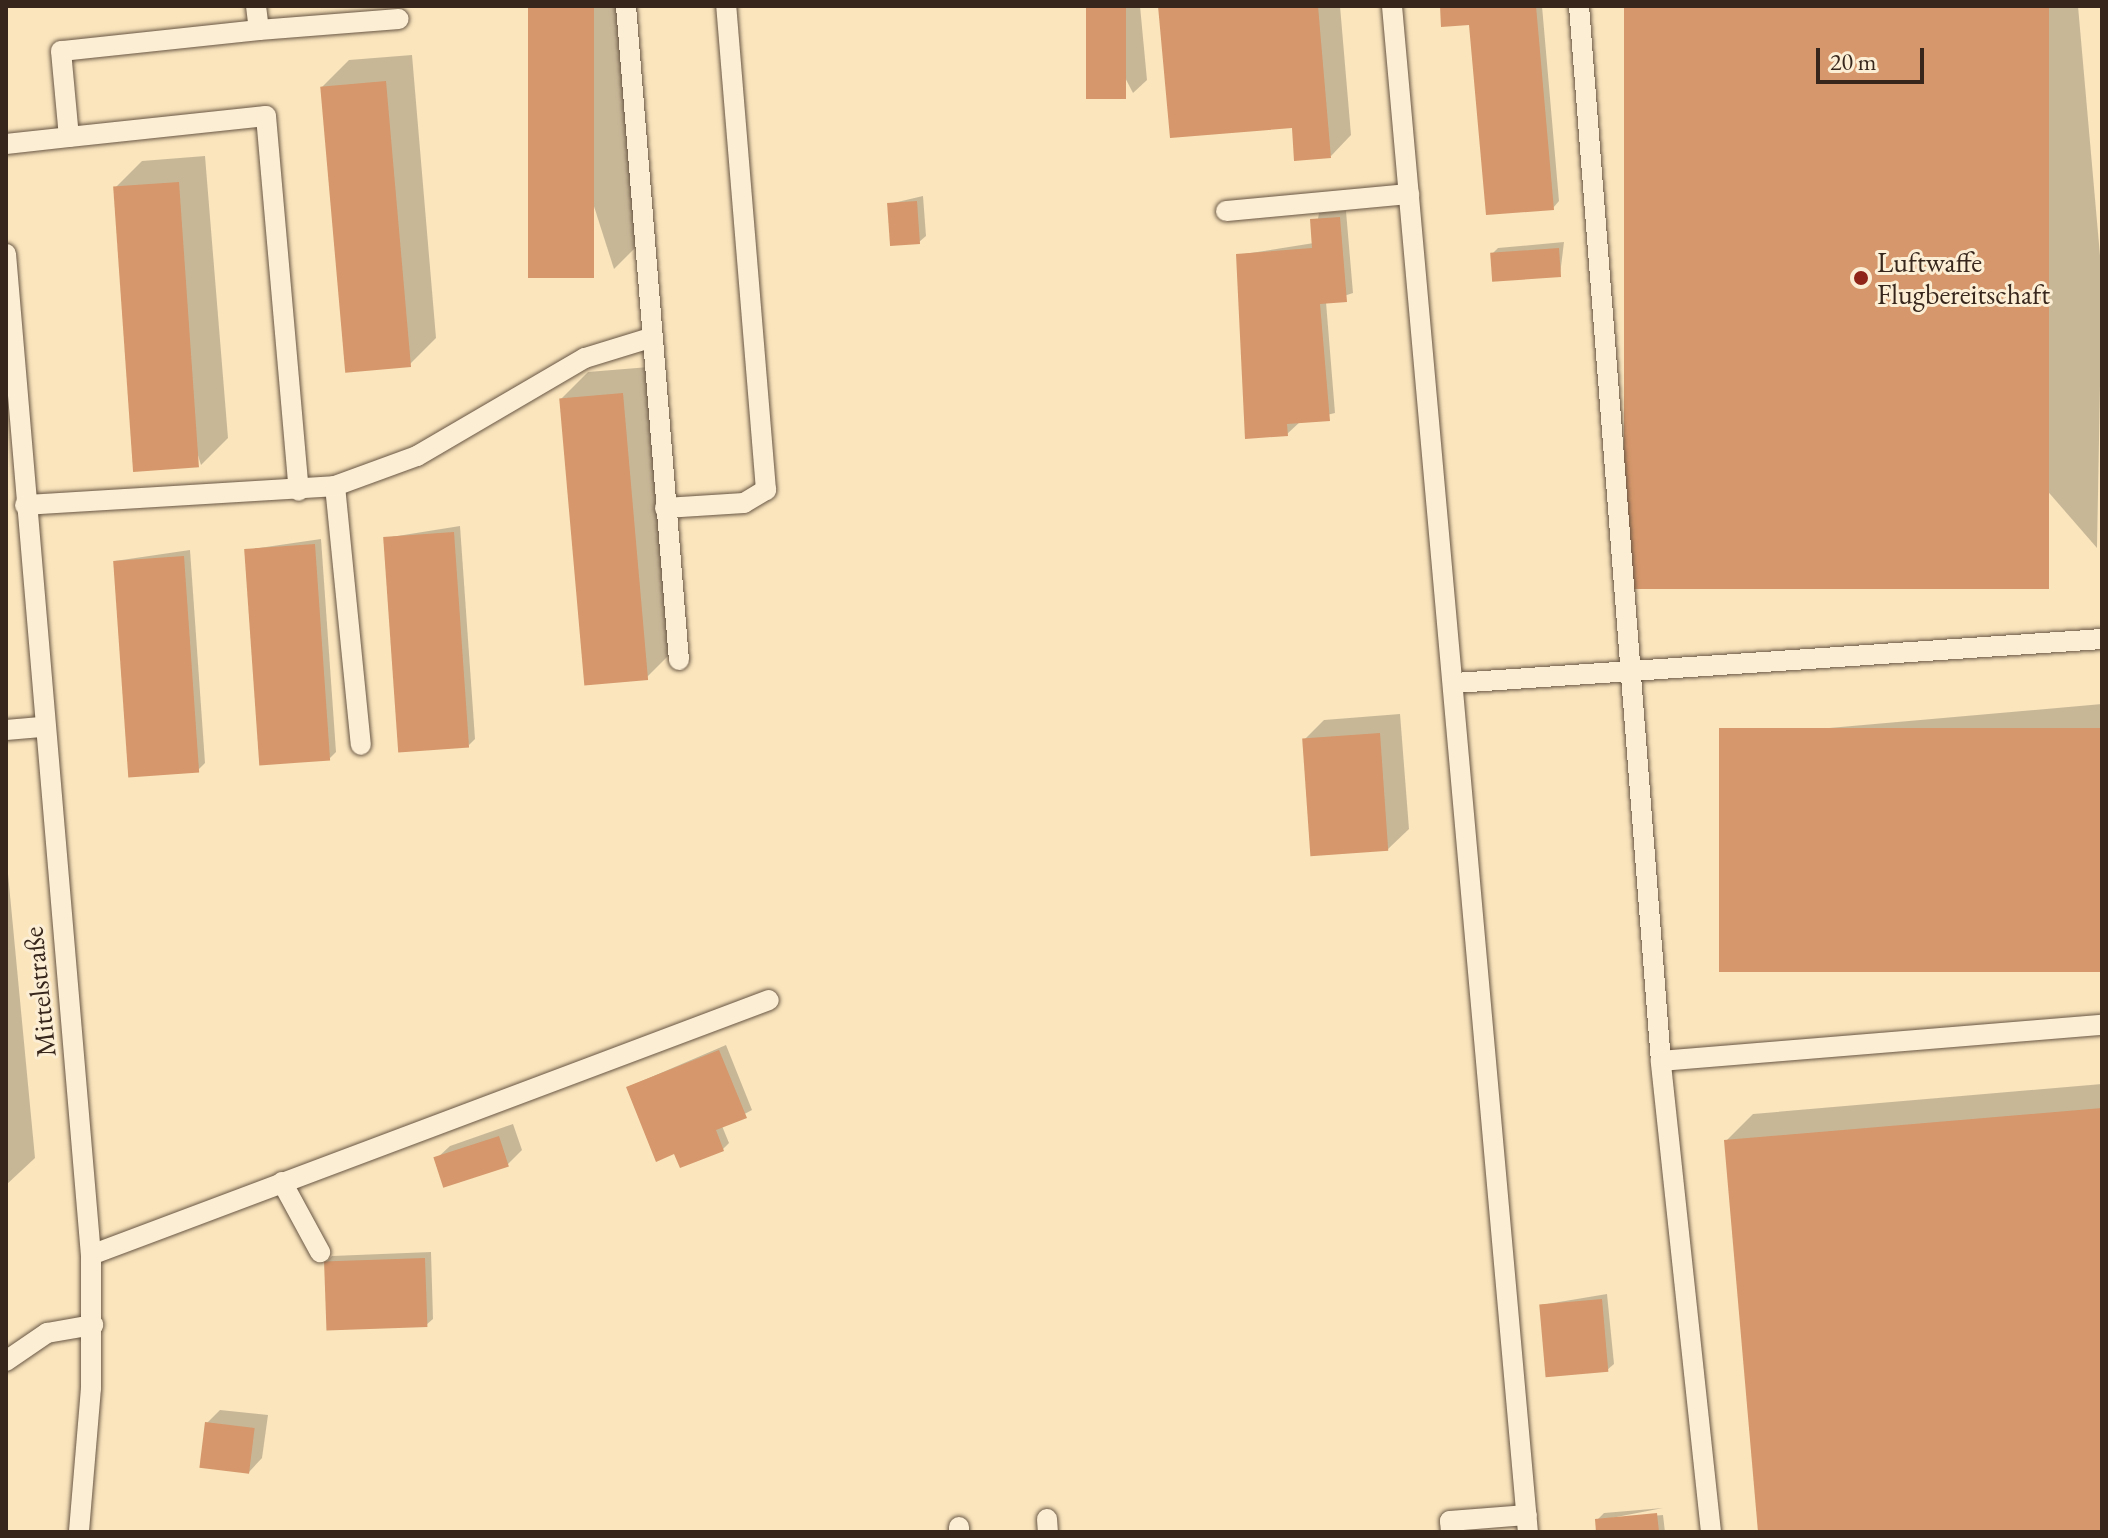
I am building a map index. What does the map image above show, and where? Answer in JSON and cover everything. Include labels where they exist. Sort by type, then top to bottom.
[{"type":"lane","points":[[256,6],[259,30]]},
{"type":"lane","points":[[626,6],[650,338],[679,660]]},
{"type":"lane","points":[[665,508],[744,503],[766,490],[726,6]]},
{"type":"lane","points":[[1392,6],[1528,1524],[1450,1521],[1451,1532]]},
{"type":"lane","points":[[1579,6],[1635,672],[1661,1061],[1711,1532]]},
{"type":"lane","points":[[69,137],[61,51],[399,19]]},
{"type":"lane","points":[[6,144],[266,116],[299,491]]},
{"type":"lane","points":[[1226,211],[1409,194]]},
{"type":"lane","name":"Mittelstraße","points":[[6,254],[41,727],[91,1255],[93,1325],[79,1532]]},
{"type":"lane","points":[[25,505],[299,491],[335,486],[417,456],[585,358],[650,338]]},
{"type":"lane","points":[[335,486],[361,745]]},
{"type":"lane","points":[[1455,683],[2102,639]]},
{"type":"lane","points":[[6,730],[41,727]]},
{"type":"lane","points":[[91,1255],[769,1000]]},
{"type":"lane","points":[[1661,1061],[2102,1025]]},
{"type":"lane","points":[[282,1182],[320,1252]]},
{"type":"lane","points":[[6,1361],[47,1333],[93,1325]]},
{"type":"building","points":[[528,6],[594,6],[594,278],[528,278]]},
{"type":"building","points":[[1086,6],[1126,6],[1126,99],[1086,99]]},
{"type":"building","points":[[1158,6],[1318,6],[1331,158],[1294,161],[1292,128],[1170,138]]},
{"type":"building","points":[[1440,6],[1536,6],[1554,210],[1486,215],[1469,25],[1441,27]]},
{"type":"building","name":"Luftwaffe Flugbereitschaft","points":[[1624,6],[2049,6],[2049,589],[1624,589]]},
{"type":"building","points":[[386,81],[411,367],[345,373],[320,87]]},
{"type":"building","points":[[179,182],[199,467],[133,472],[113,187]]},
{"type":"building","points":[[917,201],[920,244],[890,246],[887,203]]},
{"type":"building","points":[[1340,217],[1347,302],[1320,304],[1330,421],[1287,424],[1288,436],[1245,439],[1236,254],[1312,248],[1310,219]]},
{"type":"building","points":[[1559,248],[1561,277],[1492,282],[1490,253]]},
{"type":"building","points":[[623,393],[648,680],[584,685],[559,399]]},
{"type":"building","points":[[454,532],[469,747],[398,752],[383,537]]},
{"type":"building","points":[[315,544],[330,760],[259,765],[244,549]]},
{"type":"building","points":[[184,556],[199,772],[128,777],[113,561]]},
{"type":"building","points":[[1719,728],[2102,728],[2102,972],[1719,972]]},
{"type":"building","points":[[1380,733],[1388,851],[1310,856],[1302,738]]},
{"type":"building","points":[[719,1050],[747,1118],[716,1130],[724,1151],[680,1168],[674,1154],[656,1162],[626,1087]]},
{"type":"building","points":[[2102,1108],[2102,1532],[1758,1532],[1724,1140]]},
{"type":"building","points":[[499,1136],[509,1166],[443,1188],[433,1157]]},
{"type":"building","points":[[425,1258],[427,1327],[326,1330],[324,1262]]},
{"type":"building","points":[[1602,1299],[1608,1372],[1546,1377],[1539,1304]]},
{"type":"building","points":[[205,1422],[255,1428],[249,1474],[199,1468]]},
{"type":"building","points":[[1657,1513],[1659,1532],[1596,1532],[1595,1519]]},
{"type":"place","name":"Luftwaffe Flugbereitschaft","points":[[1861,278]]}]
